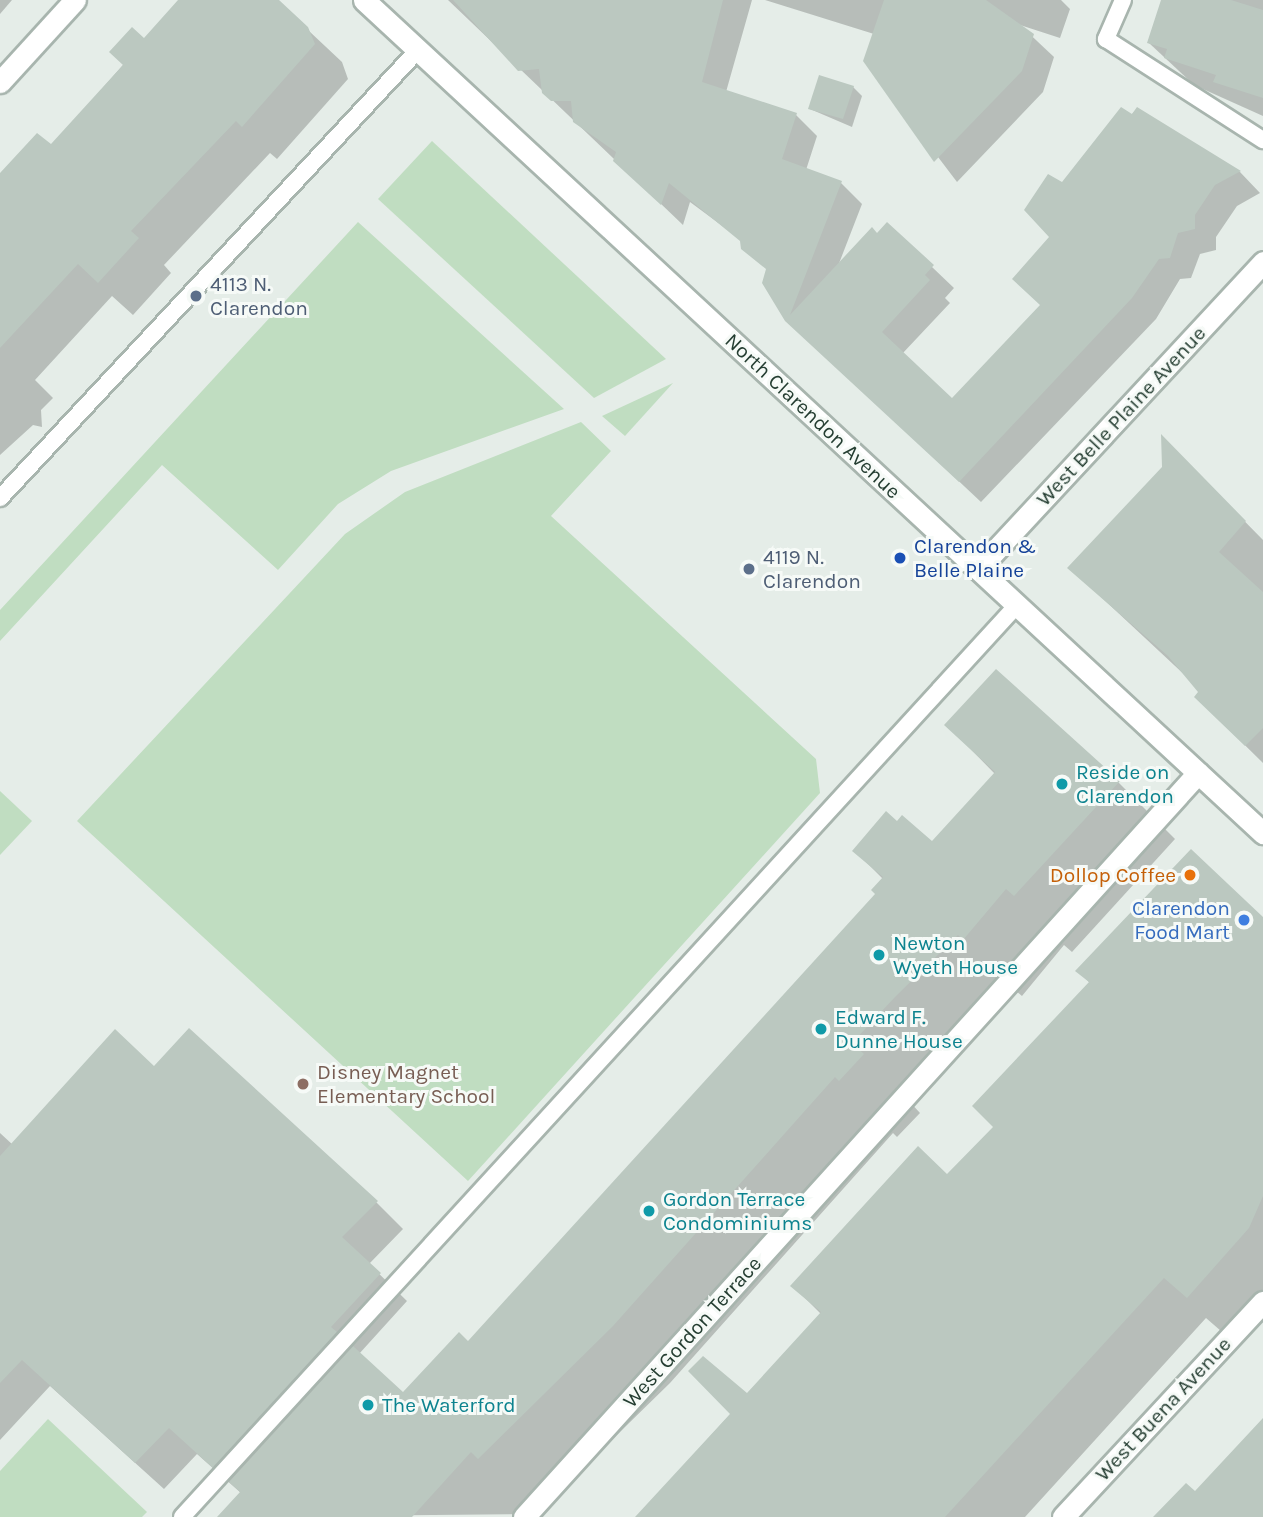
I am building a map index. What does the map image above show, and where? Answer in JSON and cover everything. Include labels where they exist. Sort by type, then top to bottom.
[{"type":"street","points":[[0,82],[75,0]]},
{"type":"street","name":"North Clarendon Avenue","points":[[369,2],[1263,833]]},
{"type":"street","name":"West Belle Plaine Avenue","points":[[978,569],[1263,262]]},
{"type":"street","name":"West Gordon Terrace","points":[[524,1517],[1198,773]]},
{"type":"street","name":"West Buena Avenue","points":[[1063,1517],[1263,1302]]},
{"type":"lane","points":[[1123,0],[1106,39],[1263,140]]},
{"type":"lane","points":[[0,498],[418,50]]},
{"type":"lane","points":[[182,1517],[1017,605]]},
{"type":"green space","points":[[432,141],[666,359],[594,398],[378,199]]},
{"type":"green space","points":[[358,222],[564,409],[391,471],[338,504],[278,570],[162,465],[0,641],[0,610]]},
{"type":"green space","points":[[673,383],[625,436],[602,416]]},
{"type":"green space","points":[[581,422],[611,451],[551,516],[816,759],[820,793],[468,1181],[77,821],[345,534],[405,492]]},
{"type":"green space","points":[[0,791],[32,821],[0,855]]},
{"type":"green space","points":[[48,1419],[147,1512],[142,1517],[0,1517],[0,1471]]},
{"type":"building","points":[[178,0],[279,0],[308,27],[315,44],[242,127],[236,121],[131,231],[139,238],[98,283],[78,264],[0,348],[0,173],[37,133],[51,144],[123,65],[109,52],[132,27],[144,38]]},
{"type":"building","points":[[453,0],[723,0],[702,82],[797,113],[782,159],[842,181],[790,315],[872,227],[877,233],[887,222],[934,265],[925,275],[930,280],[882,332],[952,398],[1040,305],[1012,279],[1049,237],[1024,210],[1048,174],[1062,182],[1121,107],[1132,114],[1137,107],[1241,171],[1215,185],[1195,215],[1195,229],[1178,233],[1170,258],[1159,259],[1132,298],[959,482],[785,321],[762,283],[766,269],[741,249],[740,241],[669,183],[661,205],[613,161],[616,152],[573,122],[571,101],[551,101],[542,93],[539,69],[518,71]]},
{"type":"building","points":[[884,0],[986,0],[1034,34],[1022,71],[934,162],[863,61]]},
{"type":"building","points":[[1161,0],[1231,0],[1263,10],[1263,98],[1213,82],[1216,75],[1164,58],[1167,49],[1147,43]]},
{"type":"building","points":[[819,75],[854,86],[843,119],[808,109]]},
{"type":"building","points":[[1161,434],[1246,521],[1219,552],[1263,592],[1263,728],[1245,746],[1194,697],[1198,692],[1168,656],[1067,568],[1162,467]]},
{"type":"building","points":[[996,669],[1120,781],[1014,896],[1006,889],[963,940],[958,935],[852,1043],[864,1054],[839,1081],[835,1077],[613,1326],[478,1459],[471,1452],[412,1517],[217,1517],[240,1492],[229,1482],[353,1346],[403,1392],[459,1332],[468,1341],[875,894],[871,890],[883,877],[852,851],[886,811],[897,821],[902,815],[932,841],[995,772],[944,725]]},
{"type":"building","points":[[1191,849],[1263,917],[1263,1196],[1249,1228],[1187,1298],[1164,1278],[945,1517],[635,1517],[730,1414],[688,1371],[703,1356],[747,1393],[821,1312],[790,1286],[918,1146],[947,1174],[993,1127],[972,1106],[1089,982],[1075,971]]},
{"type":"building","points":[[189,1028],[378,1201],[342,1237],[381,1273],[331,1327],[337,1332],[213,1468],[169,1428],[135,1463],[22,1360],[0,1383],[0,1156],[115,1029],[154,1066]]},
{"type":"building","points":[[1263,1418],[1263,1517],[1153,1517],[1186,1483],[1195,1491]]},
{"type":"place","name":"4113 N. Clarendon","points":[[196,296]]},
{"type":"place","name":"Clarendon & Belle Plaine","points":[[900,558]]},
{"type":"place","name":"4119 N. Clarendon","points":[[749,569]]},
{"type":"place","name":"Reside on Clarendon","points":[[1062,784]]},
{"type":"place","name":"Dollop Coffee","points":[[1190,875]]},
{"type":"place","name":"Clarendon Food Mart","points":[[1244,920]]},
{"type":"place","name":"Newton Wyeth House","points":[[879,955]]},
{"type":"place","name":"Edward F. Dunne House","points":[[821,1029]]},
{"type":"place","name":"Disney Magnet Elementary School","points":[[303,1084]]},
{"type":"place","name":"Gordon Terrace Condominiums","points":[[649,1211]]},
{"type":"place","name":"The Waterford","points":[[368,1405]]}]
